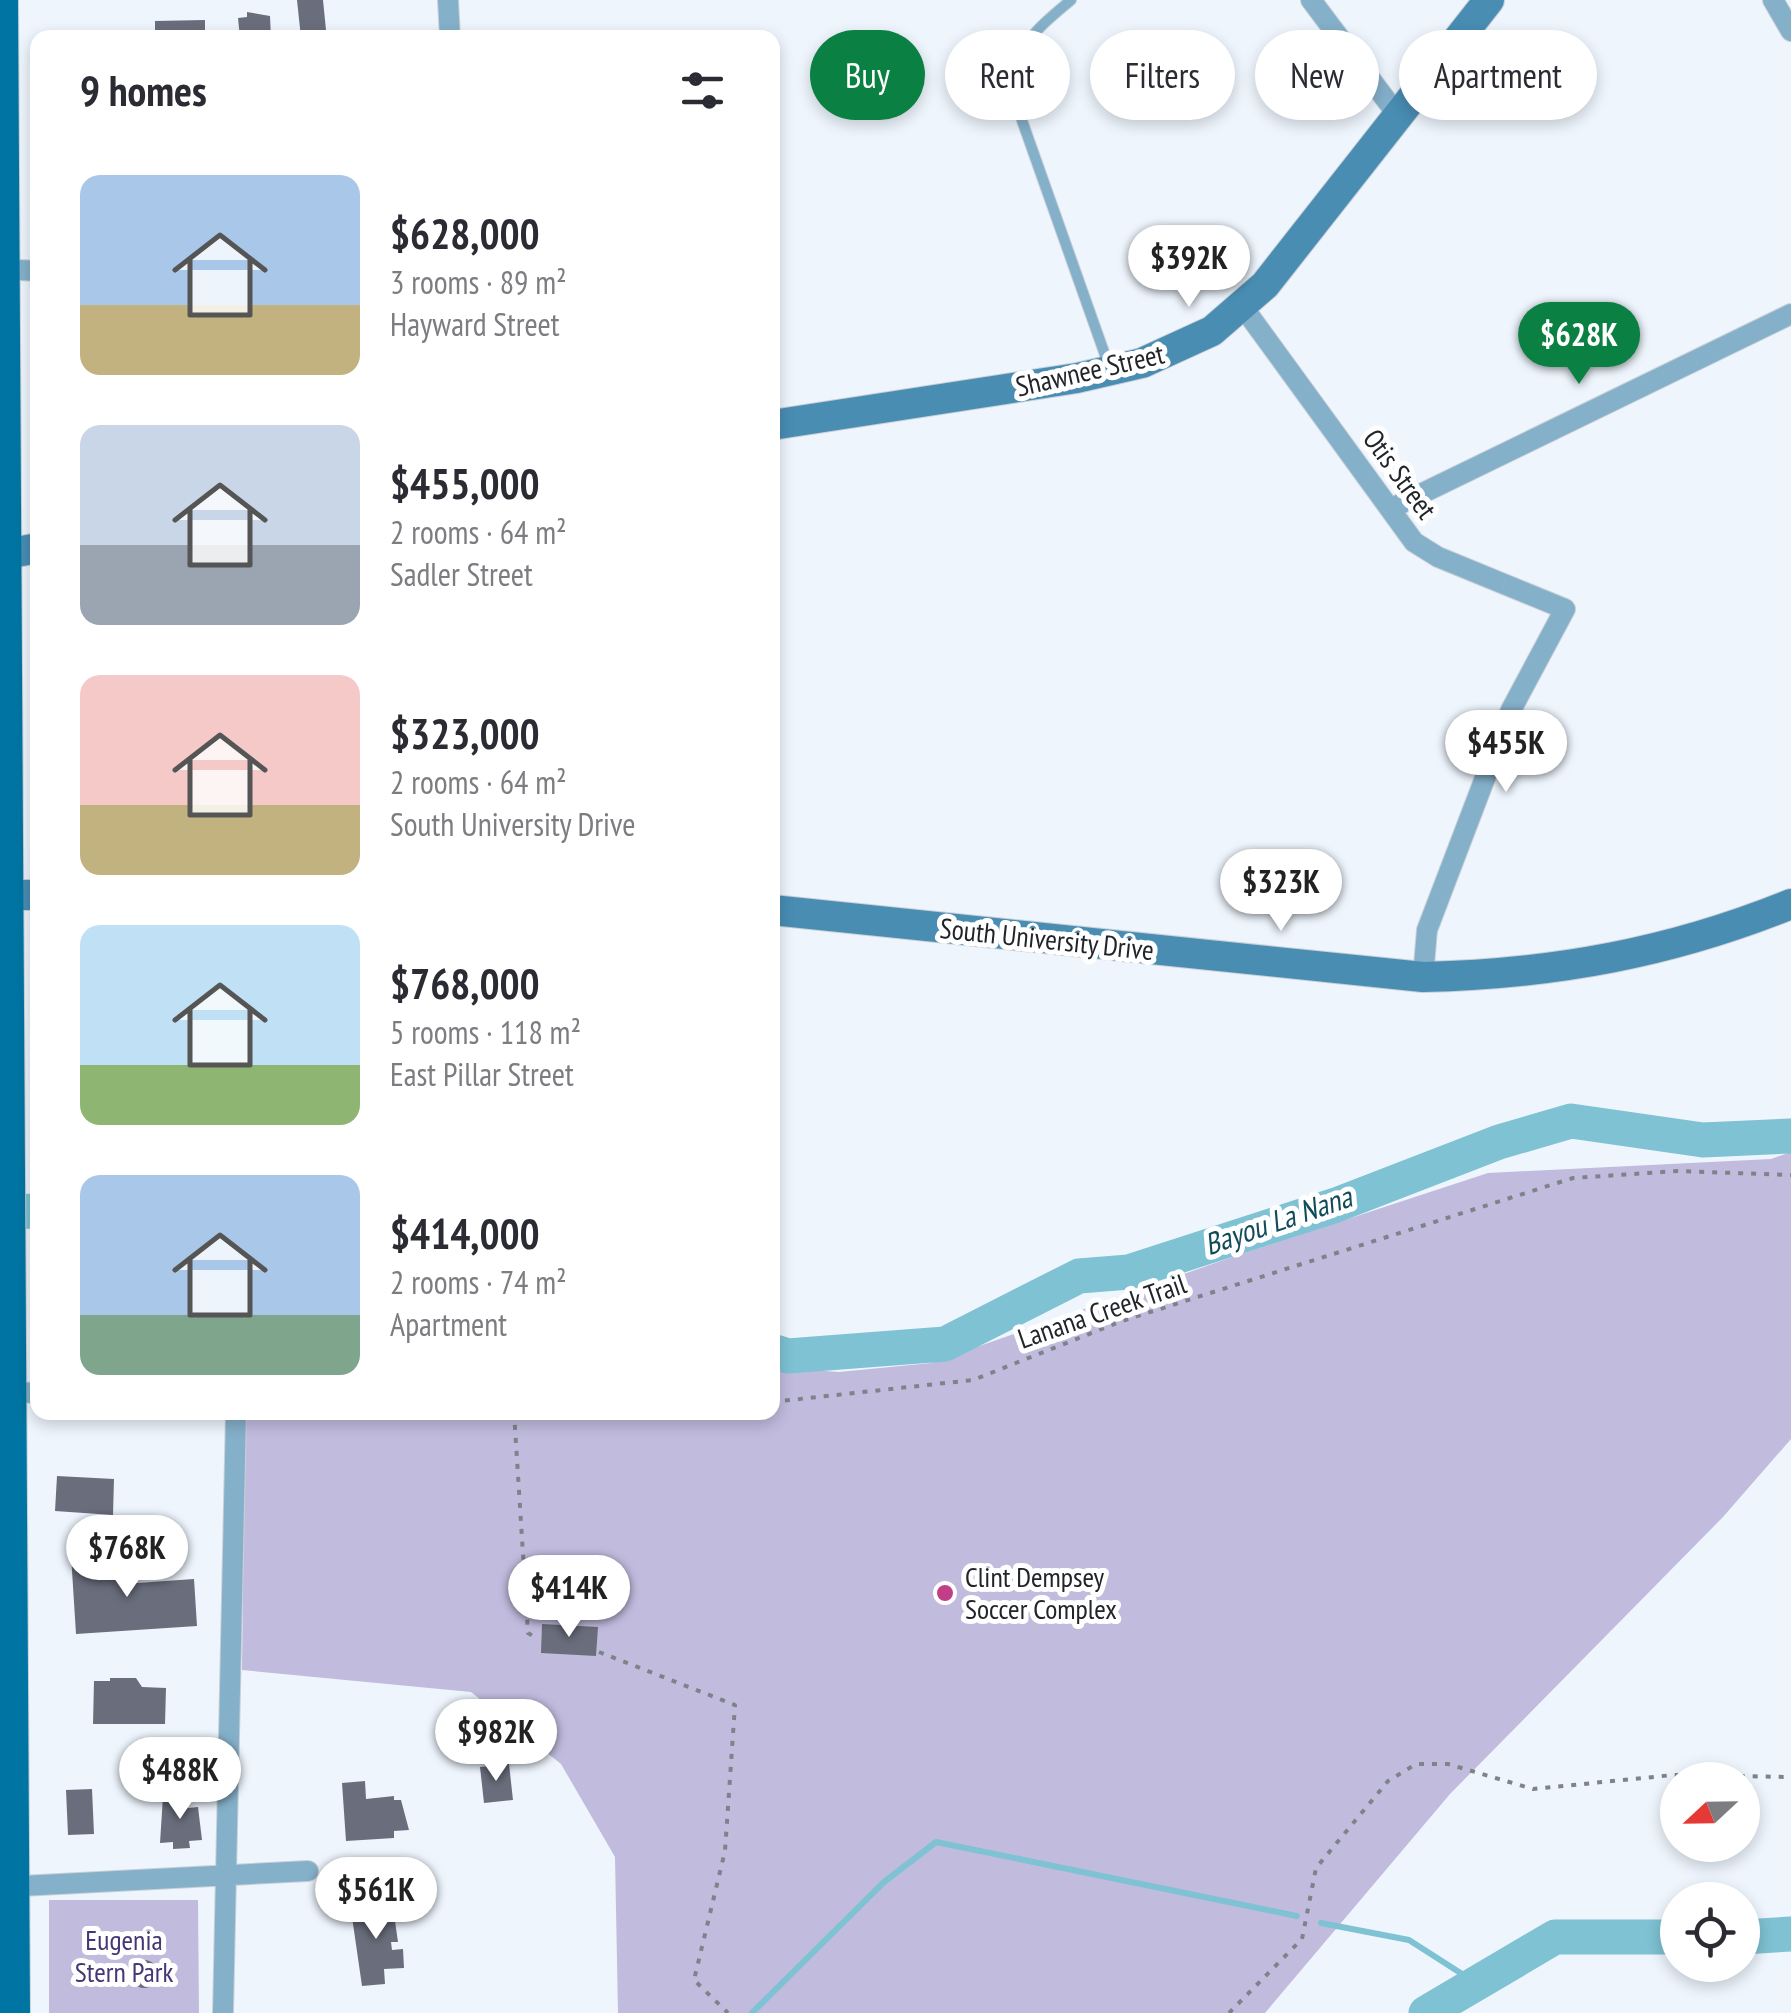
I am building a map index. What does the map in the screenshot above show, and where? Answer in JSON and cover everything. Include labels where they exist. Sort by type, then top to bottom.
[{"type":"main road","name":"Shawnee Street","points":[[1466,30],[1489,0]]},
{"type":"main road","points":[[2,16],[3,554],[15,895],[4,973],[12,1304],[25,1393],[7,1523],[7,1886],[14,2013]]},
{"type":"main road","name":"Shawnee Street","points":[[780,425],[1110,370],[1176,351],[1243,306],[1399,117]]},
{"type":"main road","points":[[3,554],[30,549]]},
{"type":"main road","name":"South University Drive","points":[[780,911],[1423,977],[1501,975],[1594,964],[1673,947],[1791,904]]},
{"type":"street","points":[[448,0],[450,30]]},
{"type":"street","points":[[1310,0],[1399,117]]},
{"type":"street","points":[[1773,0],[1791,31]]},
{"type":"street","points":[[1,269],[30,271]]},
{"type":"street","name":"Otis Street","points":[[1243,306],[1414,542],[1438,556],[1565,609],[1511,710],[1427,930],[1423,977]]},
{"type":"street","points":[[1390,508],[1791,314]]},
{"type":"street","points":[[223,2013],[236,1420]]},
{"type":"street","points":[[7,1886],[308,1870]]},
{"type":"lane","points":[[1071,0],[1030,34],[1014,65],[1012,94],[1110,370]]},
{"type":"path","name":"Lanana Creek Trail","points":[[780,1401],[973,1380],[1122,1321],[1573,1178],[1678,1172],[1791,1174]]},
{"type":"path","points":[[515,1420],[528,1633],[538,1639]]},
{"type":"path","points":[[599,1652],[735,1705],[725,1851],[694,1980],[728,2013]]},
{"type":"path","points":[[1229,2013],[1302,1938],[1316,1868],[1388,1781],[1416,1764],[1448,1764],[1534,1789],[1673,1775],[1791,1776]]},
{"type":"green space","name":"Clint Dempsey Soccer Complex","points":[[1791,1152],[1791,1439],[1723,1517],[1450,1794],[1265,2013],[618,2013],[615,1857],[561,1764],[471,1692],[242,1670],[245,1420],[780,1420],[780,1368],[839,1372],[931,1363],[1235,1256],[1488,1173],[1771,1159]]},
{"type":"green space","name":"Eugenia Stern Park","points":[[49,1900],[198,1900],[199,2013],[49,2013]]},
{"type":"building","points":[[297,0],[323,0],[326,30],[300,30]]},
{"type":"building","points":[[247,12],[270,16],[271,30],[239,30],[238,18],[247,17]]},
{"type":"building","points":[[205,20],[205,30],[155,30],[155,21]]},
{"type":"building","points":[[57,1476],[114,1479],[113,1515],[55,1511]]},
{"type":"building","points":[[98,1553],[99,1564],[122,1563],[123,1584],[194,1579],[197,1626],[76,1634],[71,1555]]},
{"type":"building","points":[[542,1624],[598,1627],[596,1656],[541,1653]]},
{"type":"building","points":[[136,1678],[142,1687],[166,1688],[165,1724],[93,1724],[94,1681]]},
{"type":"building","points":[[509,1764],[513,1800],[484,1803],[480,1767]]},
{"type":"building","points":[[365,1781],[366,1799],[394,1796],[394,1800],[401,1800],[409,1830],[394,1831],[394,1838],[346,1841],[342,1783]]},
{"type":"building","points":[[92,1789],[94,1834],[68,1835],[66,1790]]},
{"type":"building","points":[[187,1795],[188,1808],[198,1807],[202,1840],[189,1841],[190,1848],[173,1849],[173,1842],[160,1843],[163,1796]]},
{"type":"building","points":[[392,1900],[398,1942],[391,1942],[392,1950],[403,1949],[404,1968],[384,1969],[385,1984],[362,1986],[351,1910],[373,1905],[372,1901]]},
{"type":"building","points":[[144,1960],[154,1964],[158,1974],[154,1984],[144,1988],[134,1984],[130,1974],[134,1964]]},
{"type":"waterway","name":"Bayou La Nana","points":[[780,1354],[945,1344],[1079,1276],[1129,1272],[1336,1205],[1499,1142],[1571,1121],[1703,1140],[1791,1136]]},
{"type":"waterway","name":"Bayou La Nana","points":[[0,1212],[30,1211]]},
{"type":"waterway","points":[[752,2013],[884,1882],[936,1842],[1297,1916]]},
{"type":"waterway","points":[[1321,1923],[1409,1940],[1473,1981]]},
{"type":"waterway","points":[[1760,1936],[1791,1934]]},
{"type":"waterway","points":[[1426,2013],[1555,1937],[1660,1937]]},
{"type":"place","name":"Clint Dempsey Soccer Complex","points":[[945,1593]]}]
